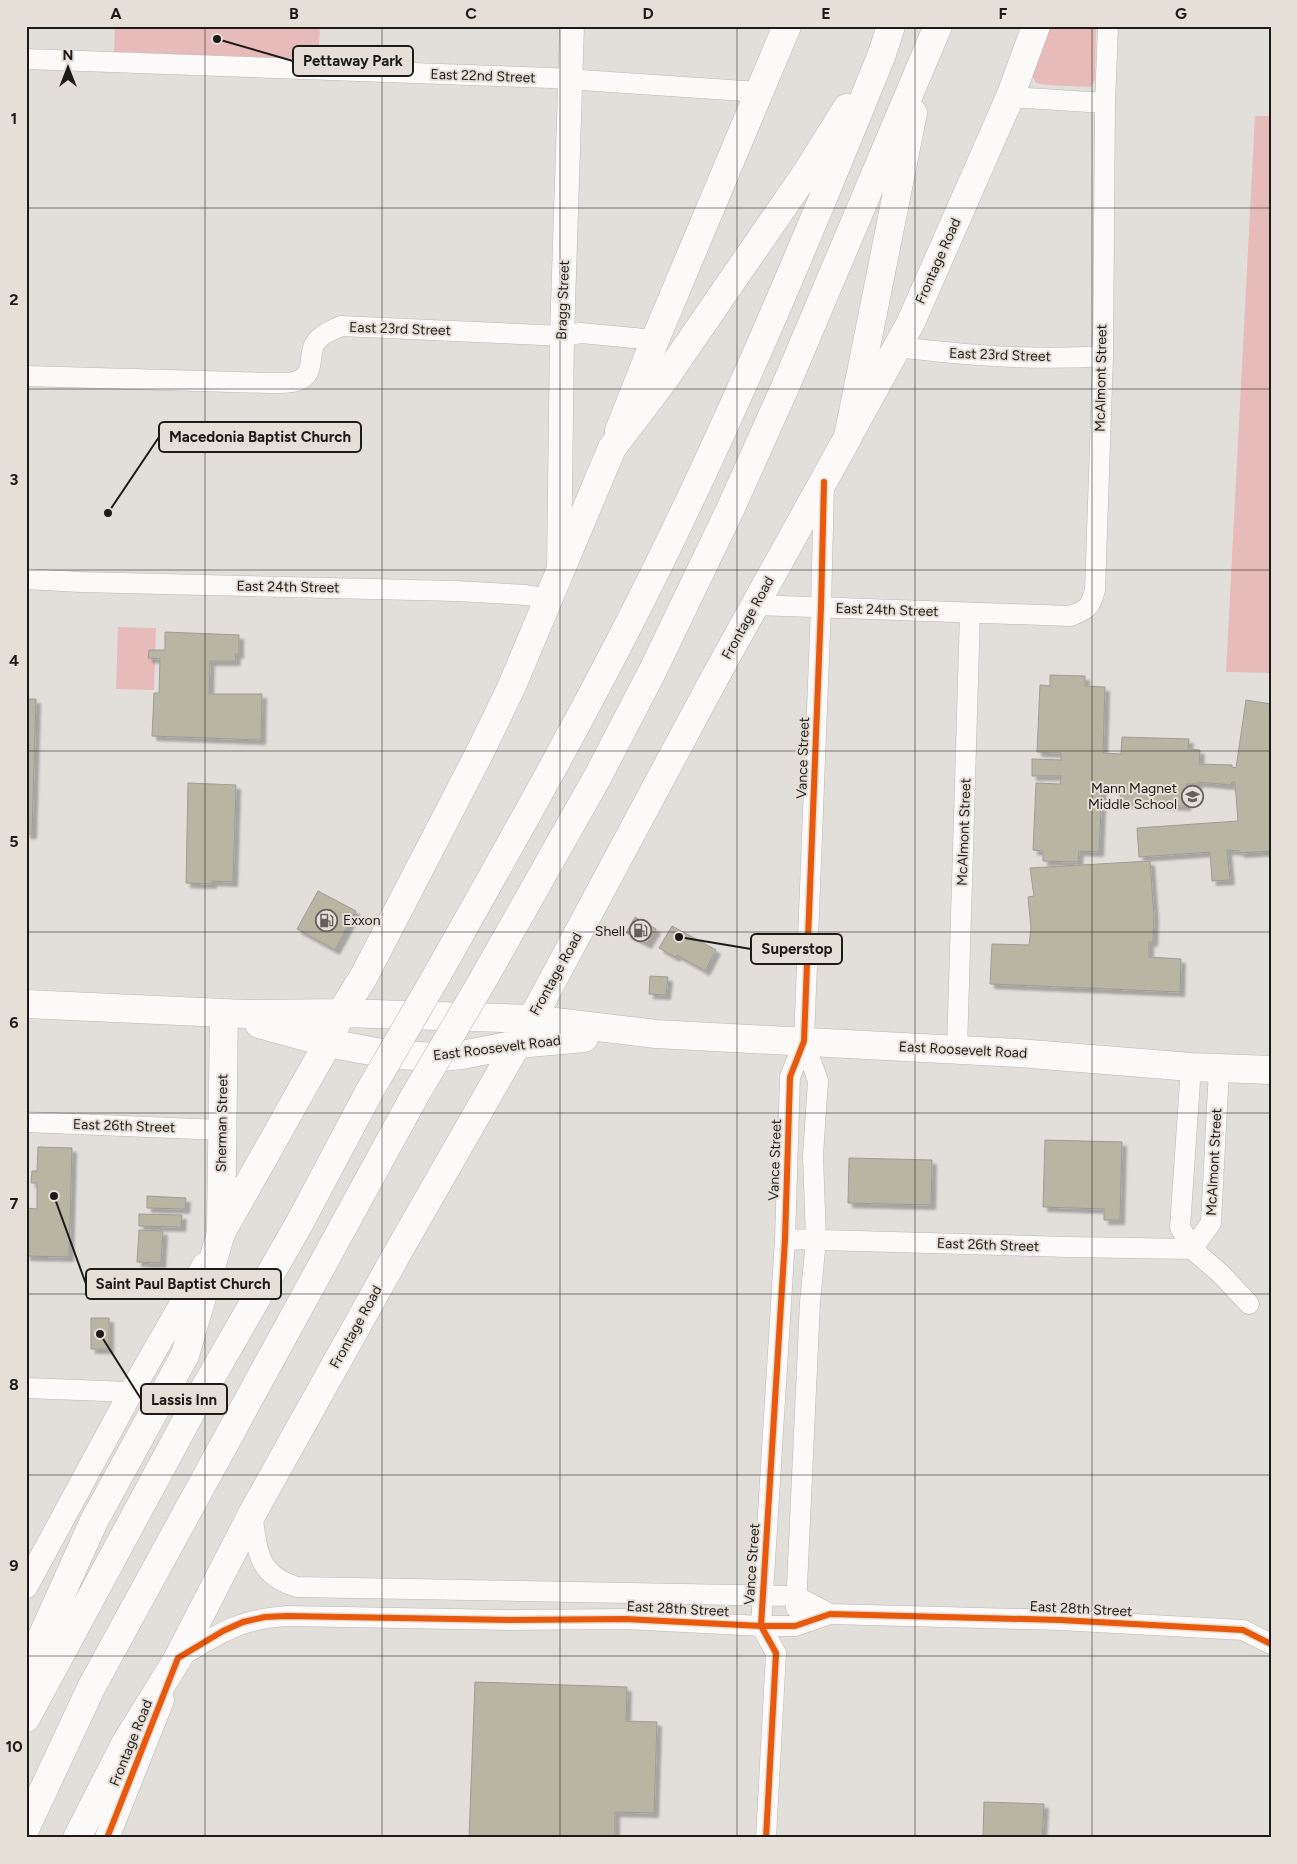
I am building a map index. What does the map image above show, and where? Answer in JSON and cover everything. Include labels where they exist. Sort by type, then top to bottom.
[{"type":"main road","points":[[26,1672],[94,1520],[185,1355],[222,1232],[328,1043],[341,1013],[364,976],[511,688],[787,26]]},
{"type":"main road","points":[[26,1718],[190,1414],[299,1224],[370,1092],[570,738],[662,559],[737,400],[783,295],[882,54],[891,26]]},
{"type":"main road","points":[[26,1826],[92,1686],[414,1097],[598,778],[652,672],[786,385],[938,26]]},
{"type":"main road","name":"Frontage Road","points":[[178,1658],[252,1514],[402,1245],[518,1044],[755,605],[898,347],[911,322],[1010,97],[1036,26]]},
{"type":"main road","points":[[612,448],[663,381],[807,172],[882,54]]},
{"type":"main road","points":[[848,437],[908,143],[922,63]]},
{"type":"main road","name":"East Roosevelt Road","points":[[26,1004],[224,1013],[341,1013],[531,1020],[656,1034],[1018,1053],[1191,1068],[1271,1070]]},
{"type":"main road","name":"East Roosevelt Road","points":[[224,1013],[328,1043],[379,1054],[429,1057],[462,1055],[518,1044],[559,1039],[656,1034]]},
{"type":"main road","name":"Sherman Street","points":[[222,1232],[224,1013]]},
{"type":"main road","points":[[77,1838],[125,1744],[178,1658]]},
{"type":"street","name":"Bragg Street","points":[[559,573],[562,336],[572,26]]},
{"type":"street","name":"McAlmont Street","points":[[957,1050],[965,613],[1070,616],[1082,612],[1090,605],[1095,590],[1103,356],[1105,103],[1108,26]]},
{"type":"street","name":"East 22nd Street","points":[[26,60],[571,79],[760,92]]},
{"type":"street","points":[[1010,97],[1105,103]]},
{"type":"street","name":"East 23rd Street","points":[[26,376],[269,383],[294,382],[302,379],[308,373],[311,366],[313,348],[318,340],[326,333],[341,326],[562,336],[581,334],[655,340]]},
{"type":"street","name":"East 23rd Street","points":[[898,347],[962,354],[1081,358],[1103,356]]},
{"type":"street","name":"Vance Street","points":[[776,1653],[761,1626],[785,1239],[790,1077],[804,1041],[821,608],[824,482]]},
{"type":"street","name":"East 24th Street","points":[[26,579],[456,591],[526,595],[548,599]]},
{"type":"street","name":"East 24th Street","points":[[755,605],[821,608],[888,608],[965,613]]},
{"type":"street","name":"Vance Street","points":[[795,1626],[810,1302],[816,1240],[813,1155],[818,1081],[804,1041]]},
{"type":"street","points":[[1191,1068],[1180,1227],[1192,1249],[1220,1273],[1249,1304]]},
{"type":"street","name":"McAlmont Street","points":[[1192,1249],[1211,1223],[1219,1069]]},
{"type":"street","name":"East 26th Street","points":[[26,1122],[222,1130]]},
{"type":"street","points":[[26,1586],[131,1392],[222,1232]]},
{"type":"street","name":"East 26th Street","points":[[785,1239],[1192,1249]]},
{"type":"street","points":[[26,1388],[131,1392]]},
{"type":"street","name":"East 28th Street","points":[[252,1514],[257,1546],[265,1565],[273,1576],[284,1583],[297,1587],[796,1596],[830,1614]]},
{"type":"street","name":"East 28th Street","points":[[178,1658],[223,1631],[243,1622],[265,1617],[287,1616],[510,1620],[625,1619],[761,1626],[795,1626],[830,1614],[1060,1620],[1244,1630],[1271,1644]]},
{"type":"street","points":[[766,1838],[776,1653],[795,1626]]},
{"type":"street","name":"Frontage Road","points":[[107,1838],[178,1658]]},
{"type":"shaded area","points":[[115,26],[320,26],[318,59],[114,52]]},
{"type":"shaded area","points":[[1050,26],[1096,26],[1095,79],[1091,87],[1036,83],[1032,75]]},
{"type":"shaded area","points":[[1255,116],[1271,116],[1271,673],[1226,672]]},
{"type":"shaded area","points":[[118,627],[156,628],[154,690],[116,689]]},
{"type":"building","points":[[165,632],[239,635],[239,654],[235,654],[236,661],[210,661],[209,694],[262,694],[261,740],[152,736],[154,693],[159,693],[160,659],[148,658],[149,650],[165,650]]},
{"type":"building","points":[[1050,675],[1085,676],[1085,686],[1105,687],[1103,753],[1121,754],[1122,737],[1189,739],[1188,749],[1200,750],[1199,764],[1232,765],[1232,767],[1236,768],[1246,700],[1271,704],[1271,851],[1240,853],[1240,851],[1227,850],[1230,880],[1212,881],[1210,852],[1139,857],[1137,828],[1238,821],[1235,782],[1232,782],[1231,785],[1198,782],[1198,784],[1187,784],[1186,806],[1120,803],[1120,787],[1102,786],[1099,852],[1079,851],[1078,862],[1043,861],[1043,851],[1033,850],[1036,783],[1060,784],[1061,776],[1032,776],[1032,759],[1061,760],[1061,753],[1037,752],[1040,685],[1050,686]]},
{"type":"building","points":[[26,699],[36,699],[32,834],[26,834]]},
{"type":"building","points":[[188,783],[236,785],[233,882],[212,881],[212,884],[186,883]]},
{"type":"building","points":[[1150,861],[1154,917],[1153,942],[1149,942],[1149,957],[1181,959],[1180,992],[990,984],[992,944],[1029,945],[1031,928],[1028,897],[1034,896],[1030,868]]},
{"type":"building","name":"Exxon","points":[[318,891],[356,911],[335,950],[297,929]]},
{"type":"building","name":"Shell","points":[[635,917],[656,929],[647,944],[626,933]]},
{"type":"building","points":[[672,926],[716,950],[705,971],[677,955],[675,957],[659,948]]},
{"type":"building","points":[[650,976],[668,977],[666,995],[649,994]]},
{"type":"building","points":[[1045,1140],[1122,1142],[1120,1220],[1104,1220],[1104,1209],[1043,1207]]},
{"type":"building","points":[[38,1147],[72,1148],[69,1257],[26,1256],[26,1208],[37,1209],[37,1183],[31,1183],[32,1171],[37,1171]]},
{"type":"building","points":[[849,1158],[932,1160],[931,1205],[848,1203]]},
{"type":"building","points":[[147,1196],[186,1198],[185,1209],[147,1208]]},
{"type":"building","points":[[139,1214],[182,1215],[181,1227],[139,1226]]},
{"type":"building","points":[[139,1230],[163,1231],[161,1263],[137,1262]]},
{"type":"building","points":[[91,1318],[109,1318],[109,1349],[91,1349]]},
{"type":"building","points":[[475,1682],[627,1687],[626,1721],[657,1722],[654,1813],[615,1812],[615,1838],[469,1838]]},
{"type":"building","points":[[984,1802],[1044,1804],[1042,1838],[983,1838]]},
{"type":"cycle path","points":[[766,1838],[776,1653],[761,1626],[785,1239],[790,1077],[804,1041],[824,482]]},
{"type":"cycle path","points":[[107,1838],[178,1658],[223,1631],[243,1622],[265,1617],[510,1620],[625,1619],[761,1626],[795,1626],[830,1614],[1060,1620],[1243,1630],[1271,1644]]},
{"type":"place","name":"Pettaway Park","points":[[217,39]]},
{"type":"place","name":"Macedonia Baptist Church","points":[[108,513]]},
{"type":"place","name":"Mann Magnet Middle School","points":[[1193,796]]},
{"type":"place","name":"Exxon","points":[[327,920]]},
{"type":"place","name":"Shell","points":[[641,931]]},
{"type":"place","name":"Superstop","points":[[679,937]]},
{"type":"place","name":"Saint Paul Baptist Church","points":[[54,1196]]},
{"type":"place","name":"Lassis Inn","points":[[100,1334]]}]
